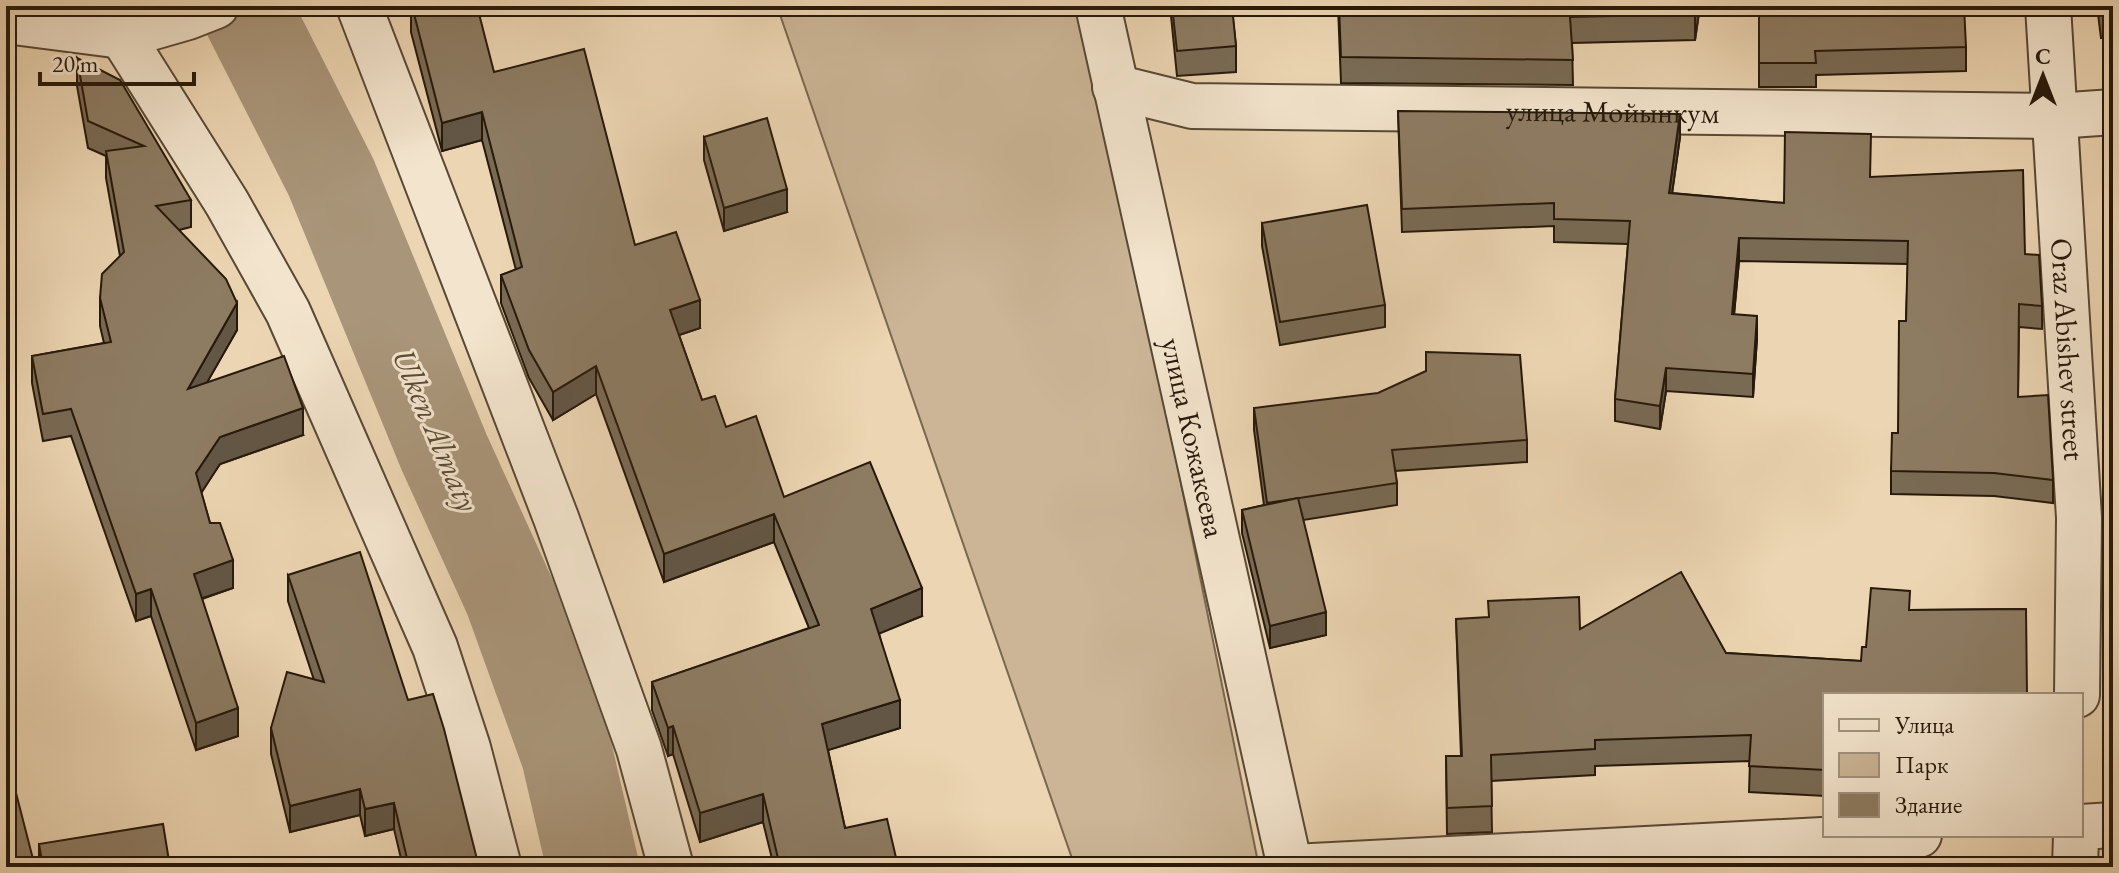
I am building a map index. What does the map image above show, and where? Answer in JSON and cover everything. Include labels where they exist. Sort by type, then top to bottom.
[{"type":"street","points":[[359,6],[556,518],[639,749],[671,867]]},
{"type":"street","name":"улица Кожакеева","points":[[1098,6],[1291,867]]},
{"type":"street","name":"Oraz Abishev street","points":[[2048,6],[2079,518],[2077,693]]},
{"type":"street","points":[[6,21],[122,36],[202,12]]},
{"type":"street","points":[[122,36],[227,203],[288,312],[435,647],[468,748],[499,867]]},
{"type":"street","name":"улица Мойынкум","points":[[1115,87],[1192,106],[2056,116],[2113,112]]},
{"type":"street","points":[[2083,827],[2113,825]]},
{"type":"street","points":[[1291,867],[1880,837]]},
{"type":"street","points":[[2075,867],[2076,837]]},
{"type":"green space","points":[[777,6],[1084,6],[1259,867],[1075,867]]},
{"type":"building","points":[[412,6],[477,6],[494,72],[584,49],[635,245],[676,232],[700,300],[670,310],[702,400],[715,396],[726,427],[756,416],[784,497],[870,462],[922,588],[871,609],[900,700],[822,724],[845,828],[887,819],[897,862],[915,858],[917,867],[780,867],[763,794],[700,813],[673,726],[668,728],[652,682],[819,625],[774,514],[664,554],[596,366],[553,392],[529,350],[501,275],[522,267],[482,112],[442,123]]},
{"type":"building","points":[[1172,6],[1232,6],[1236,46],[1177,51]]},
{"type":"building","points":[[1339,6],[1696,6],[1695,14],[1570,17],[1573,60],[1341,57]]},
{"type":"building","points":[[1759,6],[1964,6],[1966,47],[1815,51],[1816,63],[1759,63]]},
{"type":"building","points":[[2100,6],[2113,6],[2113,16],[2101,15]]},
{"type":"building","points":[[77,58],[120,80],[191,200],[156,206],[226,279],[237,303],[188,389],[284,356],[303,408],[220,437],[196,473],[210,523],[220,523],[233,560],[194,574],[238,708],[196,723],[151,589],[136,594],[71,409],[43,414],[32,356],[111,342],[100,298],[102,274],[124,252],[106,151],[144,146],[88,121]]},
{"type":"building","points":[[1398,111],[1680,114],[1669,193],[1784,203],[1785,132],[1871,134],[1870,177],[2023,170],[2025,254],[2039,255],[2042,306],[2019,304],[2018,397],[2048,395],[2053,480],[1994,473],[1891,471],[1892,433],[1898,433],[1899,321],[1906,321],[1908,241],[1739,238],[1732,314],[1757,316],[1753,374],[1666,368],[1660,406],[1615,399],[1630,221],[1554,219],[1554,203],[1402,209]]},
{"type":"building","points":[[767,118],[787,189],[724,208],[704,137]]},
{"type":"building","points":[[1367,205],[1385,305],[1280,322],[1262,223]]},
{"type":"building","points":[[1426,352],[1520,355],[1527,440],[1392,450],[1397,483],[1267,503],[1254,408],[1378,393],[1426,371]]},
{"type":"building","points":[[1298,498],[1326,612],[1270,626],[1242,510]]},
{"type":"building","points":[[2113,530],[2113,680],[2112,680]]},
{"type":"building","points":[[360,552],[408,700],[433,694],[479,867],[409,867],[394,803],[365,809],[360,789],[290,806],[271,728],[287,672],[324,682],[288,575]]},
{"type":"building","points":[[1681,572],[1726,653],[1861,661],[1862,647],[1866,647],[1871,588],[1910,591],[1909,610],[2026,609],[2027,693],[1823,693],[1823,770],[1749,766],[1751,735],[1595,740],[1595,749],[1491,755],[1492,806],[1447,808],[1446,756],[1462,756],[1456,619],[1489,617],[1488,601],[1579,597],[1580,629]]},
{"type":"building","points":[[6,718],[15,756],[7,758],[33,859],[6,866]]},
{"type":"building","points":[[163,824],[170,867],[43,867],[39,844]]},
{"type":"building","points":[[1494,859],[1494,867],[1449,867],[1449,861]]},
{"type":"waterway","name":"Ulken Almaty","points":[[244,6],[331,177],[444,452],[510,597],[567,755],[593,867]]}]
